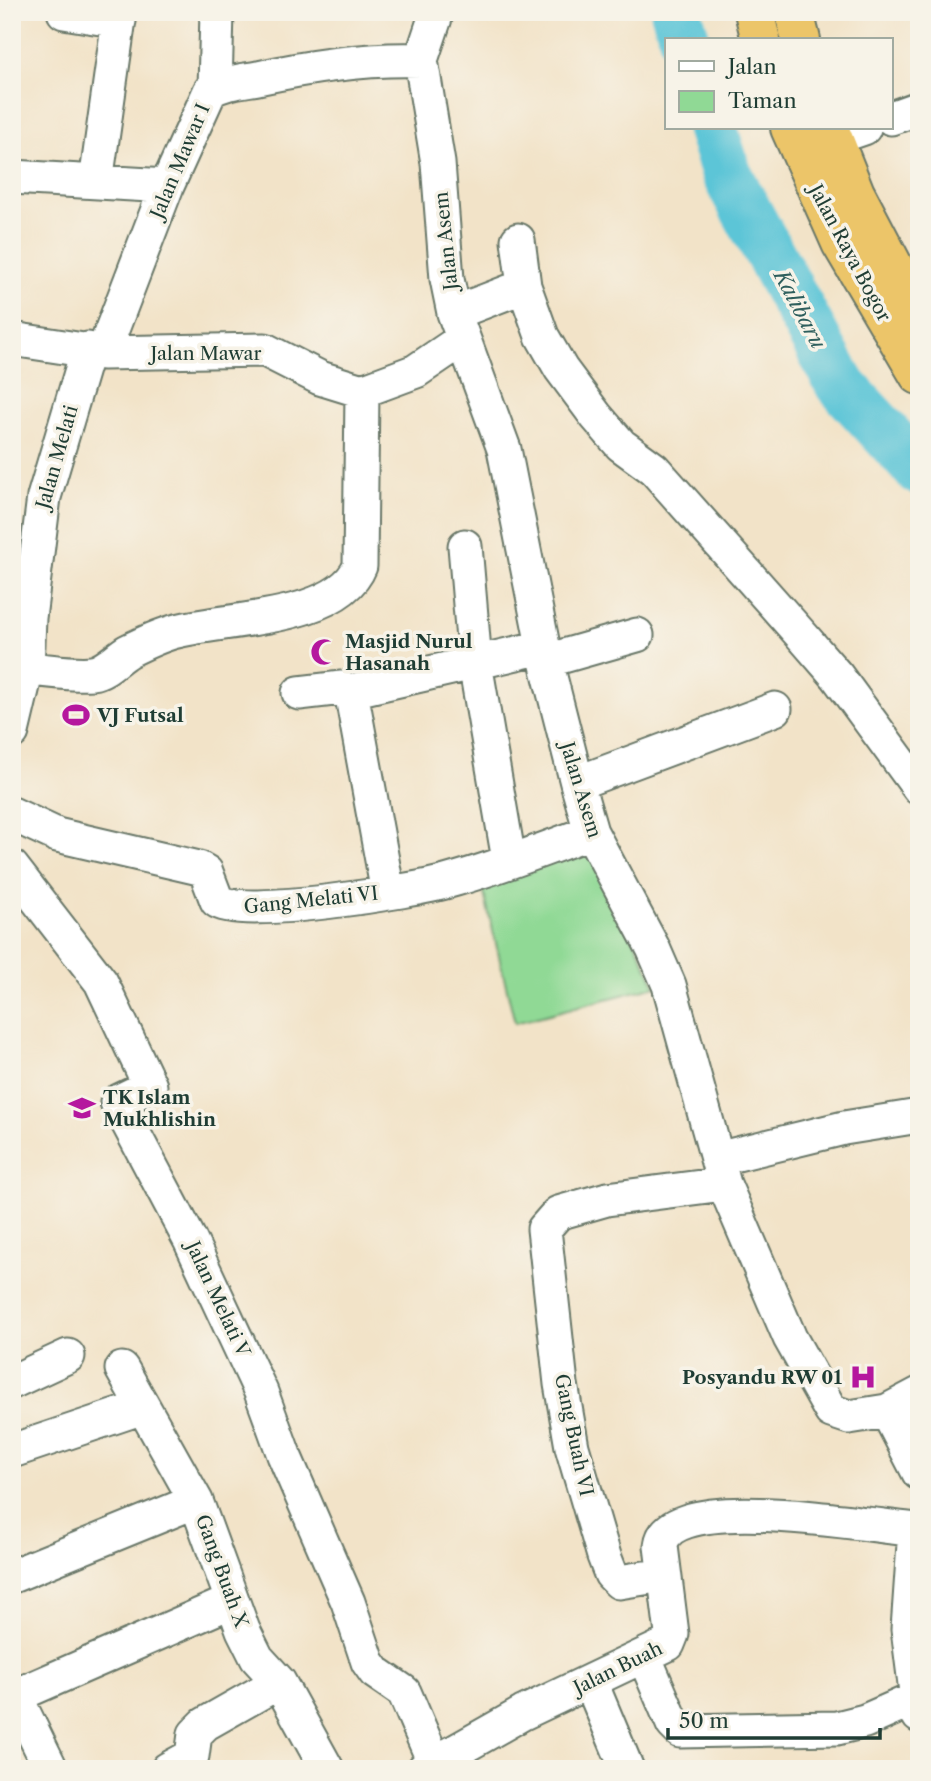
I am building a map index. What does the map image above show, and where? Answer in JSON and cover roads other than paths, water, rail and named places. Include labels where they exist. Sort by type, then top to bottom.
[{"type":"highway","points":[[754,12],[760,38]]},
{"type":"highway","points":[[794,12],[800,38]]},
{"type":"highway","name":"Jalan Raya Bogor","points":[[791,130],[841,243],[919,374]]},
{"type":"highway","name":"Jalan Raya Bogor","points":[[842,131],[886,257],[919,315]]},
{"type":"street","points":[[64,12],[120,17],[96,182]]},
{"type":"street","points":[[215,88],[217,12]]},
{"type":"street","name":"Jalan Asem","points":[[437,12],[421,60],[438,163],[447,279],[459,326],[504,449],[544,654],[591,832],[653,948],[669,985],[720,1171],[790,1338],[822,1400],[831,1411],[849,1417],[887,1411],[919,1394]]},
{"type":"street","name":"Jalan Mawar I","points":[[95,351],[208,95],[215,88],[301,68],[377,58],[421,60]]},
{"type":"street","points":[[892,118],[919,108]]},
{"type":"street","points":[[12,177],[167,186]]},
{"type":"street","points":[[518,240],[524,286],[542,336],[561,369],[621,445],[654,469],[837,676],[919,788]]},
{"type":"street","points":[[27,669],[93,673],[128,651],[173,632],[248,620],[304,606],[336,594],[349,584],[360,566],[362,391],[416,371],[459,326],[524,286]]},
{"type":"street","name":"Jalan Mawar","points":[[12,339],[95,351],[265,350],[320,378],[362,391]]},
{"type":"street","name":"Jalan Melati","points":[[12,732],[27,669],[29,618],[44,498],[95,351]]},
{"type":"street","points":[[465,547],[475,663],[509,860]]},
{"type":"street","points":[[299,693],[342,688],[351,691],[475,663],[544,654],[637,635]]},
{"type":"street","points":[[351,691],[388,893]]},
{"type":"street","points":[[577,783],[775,709]]},
{"type":"street","name":"Gang Melati VI","points":[[12,814],[57,835],[199,868],[206,872],[217,901],[228,908],[308,903],[448,882],[591,832]]},
{"type":"street","name":"Jalan Melati V","points":[[12,867],[101,982],[123,1028],[150,1086],[117,1101],[190,1240],[261,1392],[284,1455],[348,1602],[368,1662],[375,1672],[404,1692],[432,1767]]},
{"type":"street","points":[[720,1171],[844,1128],[919,1116]]},
{"type":"street","name":"Gang Buah VI","points":[[663,1575],[619,1582],[611,1574],[604,1556],[572,1447],[561,1384],[544,1229],[558,1213],[720,1171]]},
{"type":"street","points":[[12,1382],[68,1356]]},
{"type":"street","name":"Gang Buah X","points":[[122,1369],[196,1501],[232,1601],[257,1658],[279,1682],[327,1769]]},
{"type":"street","points":[[12,1451],[143,1408]]},
{"type":"street","points":[[887,1411],[919,1473]]},
{"type":"street","points":[[12,1576],[196,1501]]},
{"type":"street","name":"Jalan Buah","points":[[432,1767],[523,1713],[665,1647],[672,1638],[663,1575],[663,1537],[673,1526],[734,1515],[780,1513],[917,1530]]},
{"type":"street","points":[[644,1656],[673,1724],[680,1731],[837,1728],[917,1707],[908,1629],[917,1530]]},
{"type":"street","points":[[51,1769],[14,1692],[232,1601]]},
{"type":"street","points":[[168,1769],[192,1756],[195,1734],[205,1724],[279,1682]]},
{"type":"street","points":[[591,1683],[626,1769]]},
{"type":"waterway","name":"Kalibaru","points":[[676,12],[684,38]]},
{"type":"waterway","name":"Kalibaru","points":[[713,130],[727,175],[840,384],[919,470]]},
{"type":"place","name":"Masjid Nurul Hasanah","points":[[324,652]]},
{"type":"place","name":"VJ Futsal","points":[[76,715]]},
{"type":"place","name":"TK Islam Mukhlishin","points":[[82,1108]]},
{"type":"place","name":"Posyandu RW 01","points":[[863,1377]]}]
